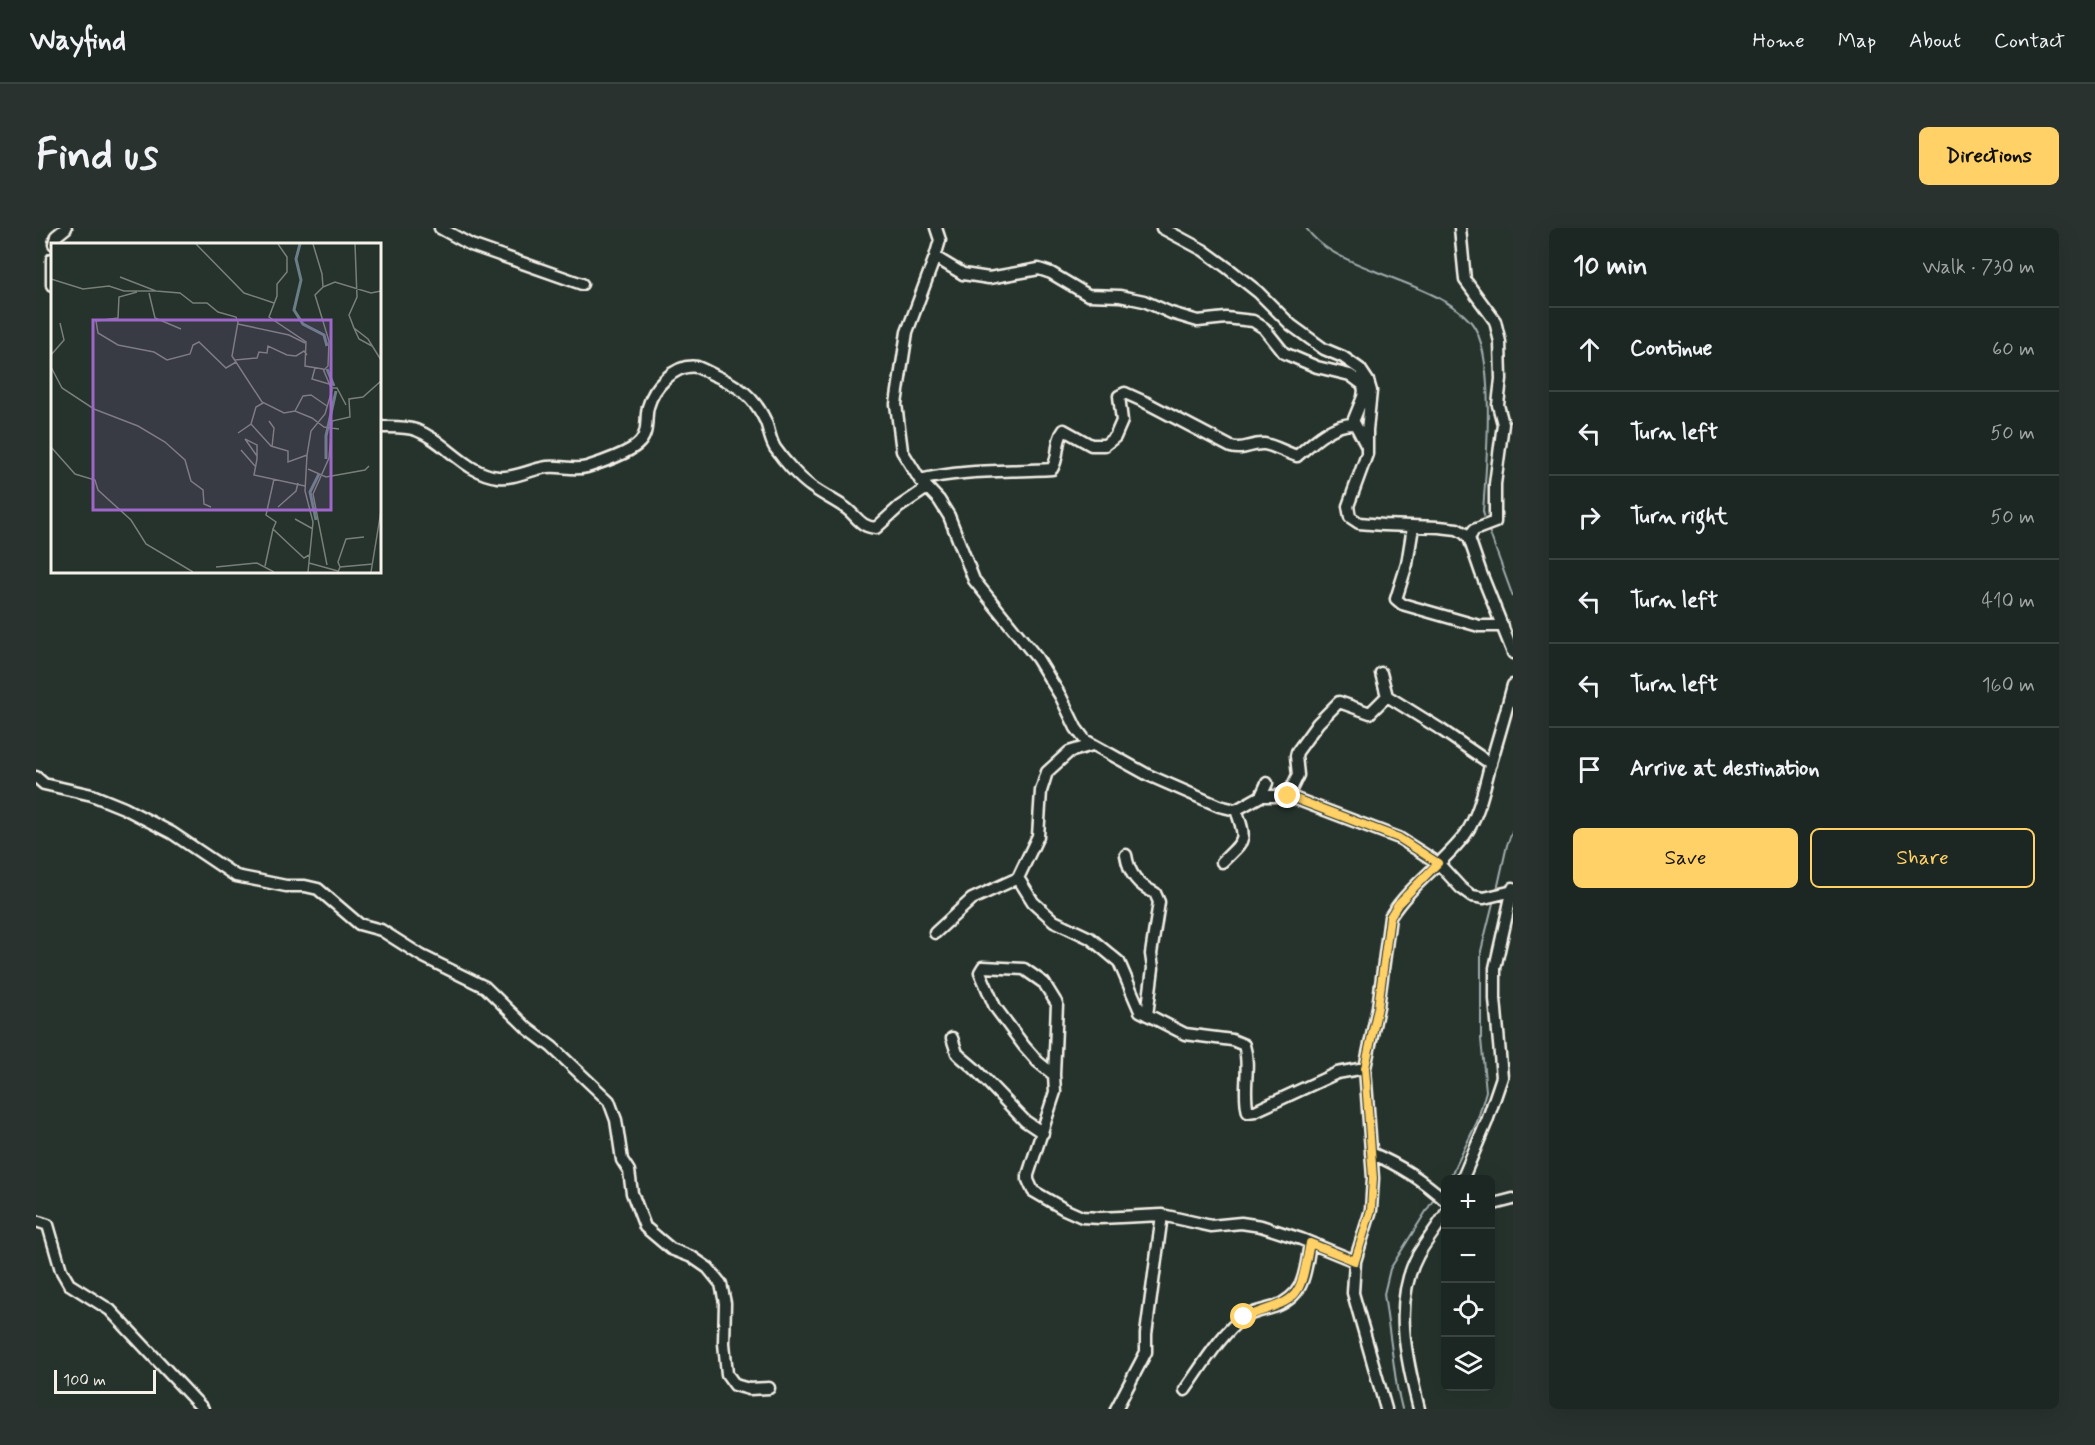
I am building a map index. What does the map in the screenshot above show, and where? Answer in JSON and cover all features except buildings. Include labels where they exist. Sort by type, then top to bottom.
[{"type":"street","points":[[54,243],[56,237],[66,228]]},
{"type":"street","points":[[440,228],[471,245],[582,284]]},
{"type":"street","points":[[936,228],[940,240],[907,332],[896,404],[902,451],[949,516],[969,573],[1024,641],[1061,696],[1076,728],[1085,740],[1148,775],[1220,806],[1236,810],[1261,796],[1288,796],[1399,838],[1438,863],[1461,888],[1472,896],[1484,898],[1513,890],[1495,968],[1495,999],[1502,1077],[1487,1121],[1464,1175]]},
{"type":"street","points":[[1162,228],[1203,250],[1230,269],[1258,292],[1291,325],[1324,349],[1343,357],[1360,369],[1368,381],[1371,392],[1367,454],[1348,506],[1350,517],[1359,523],[1457,529],[1469,538],[1480,573],[1513,653]]},
{"type":"street","points":[[1460,228],[1466,280],[1495,321],[1502,363],[1498,405],[1503,424],[1495,484],[1495,522],[1474,530],[1469,538]]},
{"type":"street","points":[[381,427],[415,430],[469,466],[482,473],[495,476],[507,476],[534,468],[554,466],[585,468],[639,444],[645,434],[648,407],[657,388],[677,371],[686,367],[697,367],[744,391],[758,406],[774,446],[810,486],[847,509],[865,527],[876,528],[924,484],[942,475],[1052,469],[1056,462],[1059,436],[1064,430],[1091,445],[1105,445],[1115,437],[1122,421],[1119,396],[1125,393],[1239,450],[1254,444],[1267,444],[1297,456],[1320,436],[1352,424],[1363,397],[1362,384],[1350,375],[1317,367],[1288,355],[1264,328],[1252,321],[1226,318],[1198,321],[1171,313],[1144,301],[1120,296],[1088,295],[1051,273],[1039,269],[989,278],[963,274],[935,257]]},
{"type":"street","points":[[1352,424],[1355,424],[1367,447]]},
{"type":"street","points":[[1413,527],[1407,564],[1396,599],[1402,604],[1479,626],[1503,626]]},
{"type":"street","points":[[1381,673],[1387,696],[1491,764]]},
{"type":"street","points":[[1386,1409],[1353,1293],[1355,1261],[1371,1210],[1373,1178],[1365,1068],[1378,1007],[1390,917],[1398,904],[1466,832],[1476,813],[1513,685]]},
{"type":"street","points":[[1288,796],[1298,775],[1296,756],[1318,723],[1339,702],[1370,713],[1387,696]]},
{"type":"street","points":[[935,933],[972,899],[1018,878],[1038,836],[1041,791],[1047,772],[1069,752],[1092,745]]},
{"type":"street","points":[[36,777],[44,784],[92,795],[124,808],[172,833],[236,876],[286,886],[318,889],[358,924],[381,930],[422,956],[484,987],[609,1101],[616,1120],[622,1160],[629,1171],[632,1193],[645,1227],[671,1249],[692,1257],[708,1268],[721,1284],[725,1303],[724,1343],[727,1374],[735,1385],[749,1389],[769,1388]]},
{"type":"street","points":[[1261,796],[1267,783]]},
{"type":"street","points":[[1222,862],[1241,843],[1244,835],[1236,810]]},
{"type":"street","points":[[1126,855],[1132,876],[1143,887],[1155,893],[1159,902],[1151,954],[1153,968],[1147,1015]]},
{"type":"street","points":[[1018,878],[1033,902],[1054,921],[1090,938],[1119,962],[1140,1011],[1185,1034],[1232,1040],[1244,1045],[1247,1054],[1245,1101],[1248,1112],[1255,1111],[1336,1073],[1365,1068]]},
{"type":"street","points":[[1054,1075],[1038,1062],[995,1007],[980,972],[982,967],[1024,969],[1044,983],[1057,1004],[1055,1092],[1028,1175],[1033,1191],[1082,1217],[1162,1215],[1211,1226],[1241,1223],[1261,1226],[1355,1261]]},
{"type":"street","points":[[952,1038],[957,1053],[1025,1121],[1043,1133]]},
{"type":"street","points":[[1371,1153],[1418,1177],[1440,1196]]},
{"type":"street","points":[[1495,1204],[1513,1200]]},
{"type":"street","points":[[1116,1409],[1146,1352],[1147,1323],[1162,1215]]},
{"type":"street","points":[[1419,1409],[1404,1332],[1407,1280],[1418,1254],[1441,1220]]},
{"type":"street","points":[[36,1221],[48,1225],[61,1270],[69,1284],[110,1310],[203,1409]]},
{"type":"street","points":[[1185,1390],[1225,1336],[1244,1317],[1287,1302],[1296,1293],[1303,1282],[1310,1243]]},
{"type":"waterway","points":[[1306,228],[1328,249],[1439,298],[1471,322],[1479,337],[1487,385],[1488,413],[1483,511],[1486,523]]},
{"type":"waterway","points":[[1488,528],[1513,597]]},
{"type":"waterway","points":[[1497,890],[1513,829]]},
{"type":"waterway","points":[[1451,1175],[1477,1122],[1486,1091],[1481,1039],[1481,951],[1494,899]]},
{"type":"waterway","points":[[1402,1409],[1384,1294],[1390,1269],[1435,1197]]},
{"type":"route","points":[[1244,1317],[1287,1302],[1296,1293],[1303,1282],[1310,1243],[1355,1261],[1371,1210],[1373,1178],[1365,1068],[1378,1007],[1390,917],[1398,904],[1438,863],[1399,838],[1288,796]]}]
